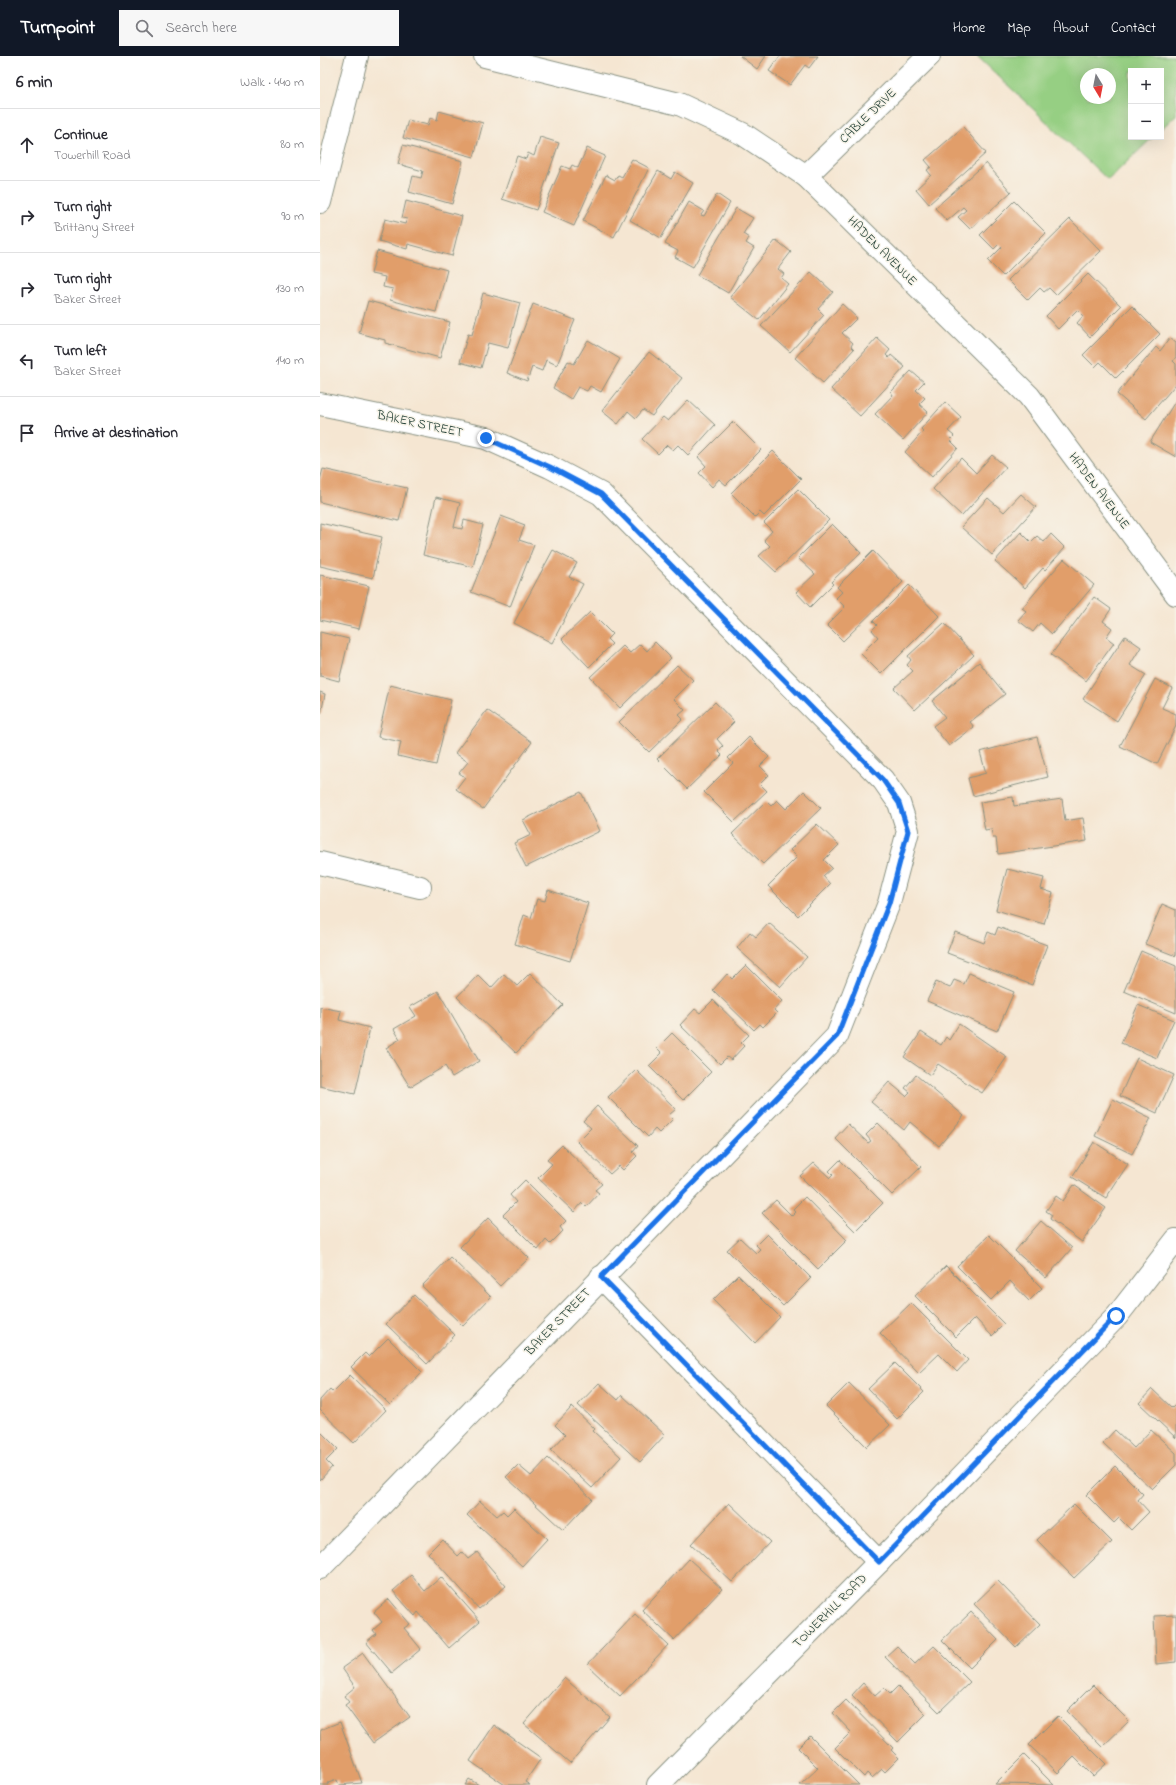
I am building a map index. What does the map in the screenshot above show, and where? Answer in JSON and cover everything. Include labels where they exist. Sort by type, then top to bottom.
[{"type":"street","points":[[320,202],[357,56]]},
{"type":"street","name":"HADEN AVENUE","points":[[485,56],[678,104],[743,134],[806,176],[1029,396],[1176,594]]},
{"type":"street","name":"CABLE DRIVE","points":[[806,176],[929,56]]},
{"type":"street","name":"BAKER STREET","points":[[320,404],[486,438],[550,467],[601,494],[883,780],[899,803],[908,831],[889,903],[837,1036],[601,1277],[320,1568]]},
{"type":"street","points":[[320,863],[420,887]]},
{"type":"street","name":"TOWERHILL ROAD","points":[[658,1785],[879,1562],[1116,1316],[1176,1240]]},
{"type":"street","points":[[601,1277],[879,1562]]},
{"type":"green space","points":[[977,56],[1176,56],[1176,115],[1164,126],[1164,68],[1128,68],[1128,140],[1150,140],[1108,180]]},
{"type":"building","points":[[740,56],[766,56],[757,69]]},
{"type":"building","points":[[780,56],[818,56],[809,68],[805,65],[790,85],[769,71]]},
{"type":"building","points":[[439,111],[483,123],[474,157],[403,138],[408,120],[428,125],[430,118],[437,120]]},
{"type":"building","points":[[963,127],[986,153],[929,204],[916,189],[931,175],[927,170],[931,167],[925,160]]},
{"type":"building","points":[[540,137],[559,143],[536,210],[502,199],[517,156],[526,159],[528,153],[534,156]]},
{"type":"building","points":[[403,145],[463,161],[452,204],[409,192],[413,176],[421,178],[423,171],[398,164]]},
{"type":"building","points":[[587,148],[605,156],[574,226],[542,212],[562,166],[570,169],[572,165],[578,168]]},
{"type":"building","points":[[632,159],[649,168],[614,237],[583,221],[606,175],[615,180],[618,175],[622,177]]},
{"type":"building","points":[[986,163],[1011,192],[970,229],[958,217],[966,210],[963,207],[947,221],[935,208]]},
{"type":"building","points":[[658,171],[671,179],[675,172],[693,183],[661,238],[630,220]]},
{"type":"building","points":[[717,194],[730,203],[693,267],[675,257],[678,251],[665,244],[689,202],[704,211],[701,215],[704,216]]},
{"type":"building","points":[[406,201],[462,216],[452,256],[408,244],[407,249],[379,241],[385,219],[405,224],[407,219],[402,218]]},
{"type":"building","points":[[1014,201],[1046,233],[1003,276],[988,261],[1002,247],[999,244],[994,249],[980,235]]},
{"type":"building","points":[[736,208],[753,218],[743,234],[749,238],[746,243],[754,248],[728,293],[697,275]]},
{"type":"building","points":[[1070,219],[1101,251],[1056,295],[1049,288],[1044,292],[1040,288],[1028,300],[1008,280]]},
{"type":"building","points":[[776,240],[791,252],[778,269],[784,274],[781,278],[788,284],[759,320],[730,297]]},
{"type":"building","points":[[377,251],[447,270],[436,312],[390,300],[393,289],[383,287],[385,277],[371,274]]},
{"type":"building","points":[[811,272],[833,292],[818,309],[824,315],[790,352],[761,326]]},
{"type":"building","points":[[1088,274],[1121,306],[1090,337],[1077,323],[1083,316],[1077,310],[1058,329],[1046,316]]},
{"type":"building","points":[[483,293],[520,303],[508,348],[488,343],[481,368],[460,362],[468,334],[472,335]]},
{"type":"building","points":[[368,301],[450,322],[440,358],[385,343],[385,340],[359,333]]},
{"type":"building","points":[[533,304],[575,320],[557,365],[546,360],[542,371],[532,367],[527,381],[507,373]]},
{"type":"building","points":[[842,304],[857,318],[842,333],[853,343],[851,346],[854,349],[823,383],[795,358]]},
{"type":"building","points":[[1132,306],[1160,334],[1116,378],[1100,362],[1095,367],[1083,355]]},
{"type":"building","points":[[877,338],[890,350],[886,355],[889,358],[891,355],[905,367],[860,416],[831,389]]},
{"type":"building","points":[[1170,338],[1176,343],[1176,357],[1173,361],[1176,364],[1176,384],[1146,419],[1117,394],[1156,347],[1160,351]]},
{"type":"building","points":[[588,340],[620,359],[601,392],[590,386],[587,391],[578,387],[571,399],[553,388],[568,361],[574,364]]},
{"type":"building","points":[[649,352],[682,378],[652,416],[643,410],[636,418],[628,411],[618,424],[602,411]]},
{"type":"building","points":[[911,371],[924,382],[916,390],[925,398],[919,404],[928,412],[903,440],[875,414],[893,395],[891,392]]},
{"type":"building","points":[[688,400],[715,425],[688,455],[678,445],[673,450],[667,445],[658,454],[642,439],[663,417],[668,421]]},
{"type":"building","points":[[1176,400],[1176,457],[1150,442]]},
{"type":"building","points":[[945,402],[961,417],[948,431],[954,436],[950,440],[958,448],[932,477],[905,452],[923,431],[921,429]]},
{"type":"building","points":[[733,422],[761,450],[726,485],[719,479],[712,487],[699,473],[706,466],[698,457]]},
{"type":"building","points":[[773,451],[801,479],[764,516],[760,512],[755,517],[731,493]]},
{"type":"building","points":[[992,455],[1006,467],[962,516],[933,489],[961,458],[976,473]]},
{"type":"building","points":[[323,469],[407,488],[399,521],[320,502],[320,480]]},
{"type":"building","points":[[798,489],[829,520],[776,572],[759,556],[770,546],[764,540],[772,531],[764,523]]},
{"type":"building","points":[[1021,494],[1036,507],[992,555],[961,527],[988,498],[1004,512]]},
{"type":"building","points":[[436,497],[460,503],[454,527],[462,529],[464,520],[483,525],[473,567],[423,555]]},
{"type":"building","points":[[501,516],[525,525],[519,540],[534,545],[510,607],[471,592]]},
{"type":"building","points":[[320,523],[382,537],[373,578],[320,566]]},
{"type":"building","points":[[832,524],[861,553],[831,582],[833,584],[810,607],[796,592],[815,574],[798,558]]},
{"type":"building","points":[[1021,532],[1031,542],[1037,536],[1044,542],[1051,534],[1065,548],[1045,570],[1043,568],[1025,588],[995,561]]},
{"type":"building","points":[[553,550],[577,563],[569,577],[583,584],[552,643],[514,623]]},
{"type":"building","points":[[873,551],[903,582],[843,641],[827,625],[845,607],[836,598],[842,592],[837,587]]},
{"type":"building","points":[[1064,559],[1094,585],[1052,634],[1040,623],[1033,632],[1018,620],[1026,611],[1022,608]]},
{"type":"building","points":[[320,575],[369,586],[359,629],[320,620]]},
{"type":"building","points":[[909,585],[939,616],[881,674],[861,654],[878,637],[872,630],[877,625],[873,621]]},
{"type":"building","points":[[1094,597],[1111,609],[1103,621],[1112,628],[1106,637],[1114,643],[1086,681],[1051,655]]},
{"type":"building","points":[[590,612],[612,634],[607,639],[612,644],[589,667],[562,639]]},
{"type":"building","points":[[944,623],[974,655],[915,710],[894,688],[913,671],[907,665],[911,660],[908,656]]},
{"type":"building","points":[[320,632],[349,639],[339,681],[320,676]]},
{"type":"building","points":[[1125,636],[1141,647],[1130,665],[1146,675],[1117,721],[1083,699]]},
{"type":"building","points":[[655,642],[671,658],[620,708],[590,677],[623,646],[630,653],[640,644],[647,651]]},
{"type":"building","points":[[979,662],[1005,694],[970,722],[974,727],[949,746],[933,726],[945,717],[932,701]]},
{"type":"building","points":[[677,665],[693,680],[674,699],[685,710],[679,715],[683,719],[649,752],[619,722]]},
{"type":"building","points":[[1155,679],[1172,688],[1162,708],[1176,714],[1176,726],[1157,764],[1120,746]]},
{"type":"building","points":[[390,685],[451,700],[436,765],[398,756],[401,742],[378,737]]},
{"type":"building","points":[[320,692],[325,694],[321,714],[320,714]]},
{"type":"building","points":[[715,702],[734,722],[717,739],[723,746],[718,751],[722,755],[687,789],[657,759]]},
{"type":"building","points":[[487,710],[532,742],[483,809],[456,789],[465,777],[459,773],[468,762],[455,753]]},
{"type":"building","points":[[749,737],[769,757],[760,766],[769,775],[760,784],[767,791],[734,822],[704,792],[733,763],[728,758]]},
{"type":"building","points":[[1037,737],[1048,777],[973,796],[968,778],[986,773],[980,752]]},
{"type":"building","points":[[804,791],[821,808],[763,864],[732,834],[766,801],[771,806],[777,800],[786,809]]},
{"type":"building","points":[[581,792],[600,831],[526,867],[514,843],[531,835],[523,820]]},
{"type":"building","points":[[1013,797],[1014,806],[1062,799],[1065,821],[1083,818],[1087,841],[998,854],[996,838],[993,838],[991,829],[985,830],[980,802]]},
{"type":"building","points":[[817,824],[839,845],[824,860],[832,868],[823,876],[830,884],[798,916],[768,886],[797,857],[790,850]]},
{"type":"building","points":[[1007,869],[1044,878],[1041,889],[1053,893],[1044,924],[996,910]]},
{"type":"building","points":[[548,890],[588,903],[570,961],[515,944],[524,915],[531,918],[537,899],[545,901]]},
{"type":"building","points":[[1162,904],[1176,910],[1176,956],[1145,944]]},
{"type":"building","points":[[769,923],[807,957],[780,987],[737,948],[750,932],[756,937]]},
{"type":"building","points":[[998,927],[1047,945],[1032,985],[947,953],[955,932],[984,943],[988,932],[995,935]]},
{"type":"building","points":[[1141,951],[1176,966],[1176,1013],[1124,991]]},
{"type":"building","points":[[746,965],[782,1001],[774,1010],[777,1013],[763,1027],[760,1024],[754,1030],[713,990],[727,974],[732,979]]},
{"type":"building","points":[[530,973],[563,1005],[516,1053],[457,997],[478,975],[491,988],[504,974],[517,986]]},
{"type":"building","points":[[969,973],[1014,992],[997,1031],[927,1001],[936,982],[950,988],[954,980],[964,984]]},
{"type":"building","points":[[438,991],[479,1061],[452,1077],[445,1066],[410,1087],[386,1048],[400,1039],[394,1029],[416,1016],[410,1007]]},
{"type":"building","points":[[713,1000],[749,1035],[741,1043],[744,1046],[731,1060],[727,1057],[720,1064],[680,1025],[695,1009],[700,1013]]},
{"type":"building","points":[[1138,1005],[1174,1020],[1157,1058],[1121,1043]]},
{"type":"building","points":[[320,1007],[341,1011],[339,1020],[370,1028],[355,1094],[320,1086]]},
{"type":"building","points":[[959,1024],[1007,1057],[982,1093],[938,1064],[930,1075],[904,1057],[921,1032],[941,1045],[946,1037],[949,1040]]},
{"type":"building","points":[[672,1033],[711,1072],[683,1100],[649,1066],[662,1053],[657,1048]]},
{"type":"building","points":[[1137,1058],[1174,1075],[1157,1113],[1120,1096]]},
{"type":"building","points":[[636,1070],[676,1109],[669,1115],[673,1119],[659,1133],[655,1129],[648,1137],[608,1097]]},
{"type":"building","points":[[916,1075],[964,1116],[939,1146],[910,1122],[904,1130],[871,1102],[889,1082],[906,1096],[910,1092],[905,1088]]},
{"type":"building","points":[[1113,1099],[1151,1118],[1132,1154],[1095,1136]]},
{"type":"building","points":[[597,1106],[638,1146],[633,1152],[637,1156],[623,1170],[619,1166],[610,1174],[577,1142],[591,1128],[583,1121]]},
{"type":"building","points":[[878,1123],[921,1167],[892,1195],[835,1138],[848,1124],[868,1143],[871,1141],[866,1135]]},
{"type":"building","points":[[1094,1142],[1128,1164],[1106,1198],[1072,1177]]},
{"type":"building","points":[[562,1145],[602,1184],[595,1190],[599,1193],[586,1207],[582,1203],[574,1212],[538,1178],[552,1164],[547,1160]]},
{"type":"building","points":[[840,1160],[883,1203],[855,1231],[800,1176],[814,1163],[830,1178],[833,1175],[829,1171]]},
{"type":"building","points":[[525,1180],[566,1221],[560,1227],[563,1231],[550,1244],[546,1240],[538,1250],[503,1215],[516,1202],[510,1195]]},
{"type":"building","points":[[1074,1185],[1106,1208],[1082,1242],[1050,1219],[1052,1215],[1046,1211],[1056,1196],[1063,1201]]},
{"type":"building","points":[[805,1197],[847,1240],[818,1269],[762,1213],[776,1200],[792,1216],[796,1212],[793,1209]]},
{"type":"building","points":[[488,1218],[529,1258],[500,1286],[460,1247]]},
{"type":"building","points":[[1041,1221],[1072,1248],[1046,1278],[1015,1251]]},
{"type":"building","points":[[767,1234],[811,1278],[783,1306],[727,1250],[740,1238],[756,1253],[760,1249],[756,1245]]},
{"type":"building","points":[[989,1235],[1042,1288],[1029,1301],[1010,1281],[991,1300],[957,1266]]},
{"type":"building","points":[[450,1257],[491,1297],[463,1326],[422,1286]]},
{"type":"building","points":[[946,1266],[1004,1324],[992,1336],[975,1318],[956,1337],[915,1296]]},
{"type":"building","points":[[738,1275],[780,1317],[755,1343],[713,1300]]},
{"type":"building","points":[[414,1295],[455,1335],[427,1364],[386,1324]]},
{"type":"building","points":[[911,1303],[968,1360],[957,1372],[939,1354],[919,1373],[880,1333]]},
{"type":"building","points":[[388,1338],[422,1372],[390,1405],[351,1367],[365,1353],[369,1357]]},
{"type":"building","points":[[895,1363],[924,1392],[897,1419],[868,1389]]},
{"type":"building","points":[[350,1375],[386,1410],[354,1443],[320,1410],[320,1400],[330,1389],[333,1392]]},
{"type":"building","points":[[599,1383],[618,1400],[622,1395],[665,1435],[640,1462],[578,1405]]},
{"type":"building","points":[[849,1383],[890,1425],[867,1447],[826,1406]]},
{"type":"building","points":[[1152,1389],[1172,1408],[1176,1404],[1176,1438],[1139,1403]]},
{"type":"building","points":[[572,1407],[595,1429],[593,1431],[621,1457],[592,1488],[551,1450],[565,1435],[555,1425]]},
{"type":"building","points":[[1115,1430],[1134,1448],[1151,1430],[1176,1453],[1176,1465],[1152,1489],[1103,1443]]},
{"type":"building","points":[[320,1431],[338,1449],[326,1461],[332,1467],[320,1480]]},
{"type":"building","points":[[548,1458],[592,1499],[563,1530],[506,1477],[518,1465],[531,1476]]},
{"type":"building","points":[[1115,1466],[1143,1494],[1138,1500],[1149,1512],[1131,1530],[1119,1518],[1114,1523],[1086,1495]]},
{"type":"building","points":[[480,1501],[497,1516],[503,1511],[507,1515],[514,1508],[547,1539],[522,1566],[467,1515]]},
{"type":"building","points":[[729,1503],[770,1542],[732,1582],[691,1544]]},
{"type":"building","points":[[1074,1504],[1112,1542],[1074,1578],[1037,1540]]},
{"type":"building","points":[[442,1539],[458,1556],[462,1552],[468,1559],[477,1552],[506,1586],[479,1609],[428,1553]]},
{"type":"building","points":[[689,1559],[722,1589],[674,1640],[642,1610]]},
{"type":"building","points":[[411,1575],[425,1591],[441,1577],[480,1621],[449,1648],[418,1612],[415,1616],[393,1591]]},
{"type":"building","points":[[998,1581],[1040,1624],[1016,1647],[974,1604]]},
{"type":"building","points":[[389,1599],[410,1624],[404,1628],[421,1649],[392,1673],[366,1642],[376,1634],[373,1630],[382,1622],[374,1612]]},
{"type":"building","points":[[971,1612],[998,1640],[970,1668],[942,1640]]},
{"type":"building","points":[[635,1614],[668,1645],[620,1696],[587,1665]]},
{"type":"building","points":[[1176,1615],[1176,1662],[1156,1664],[1154,1616]]},
{"type":"building","points":[[897,1646],[915,1664],[934,1646],[970,1682],[939,1712],[885,1657]]},
{"type":"building","points":[[363,1653],[410,1717],[373,1743],[345,1705],[349,1702],[344,1696],[355,1687],[342,1668]]},
{"type":"building","points":[[564,1678],[610,1717],[570,1763],[524,1724]]},
{"type":"building","points":[[863,1683],[875,1696],[884,1688],[890,1694],[898,1686],[926,1714],[898,1742],[852,1695]]},
{"type":"building","points":[[1093,1685],[1129,1721],[1102,1747],[1067,1711]]},
{"type":"building","points":[[846,1700],[893,1748],[891,1750],[899,1758],[885,1772],[882,1769],[872,1778],[867,1773],[864,1777],[835,1748],[851,1732],[833,1713]]},
{"type":"building","points":[[1058,1716],[1106,1764],[1093,1776],[1074,1757],[1058,1773],[1029,1745]]},
{"type":"building","points":[[340,1722],[362,1783],[339,1785],[337,1780],[328,1783],[329,1785],[320,1785],[320,1730]]},
{"type":"building","points":[[494,1725],[541,1758],[525,1782],[530,1785],[505,1785],[470,1761]]},
{"type":"building","points":[[810,1736],[859,1785],[800,1785],[818,1768],[798,1748]]},
{"type":"building","points":[[1024,1755],[1054,1785],[995,1784]]},
{"type":"building","points":[[469,1779],[479,1785],[465,1785]]},
{"type":"route","points":[[486,438],[550,467],[601,494],[883,780],[899,803],[908,831],[889,903],[837,1036],[601,1277],[879,1562],[1116,1316]]}]
